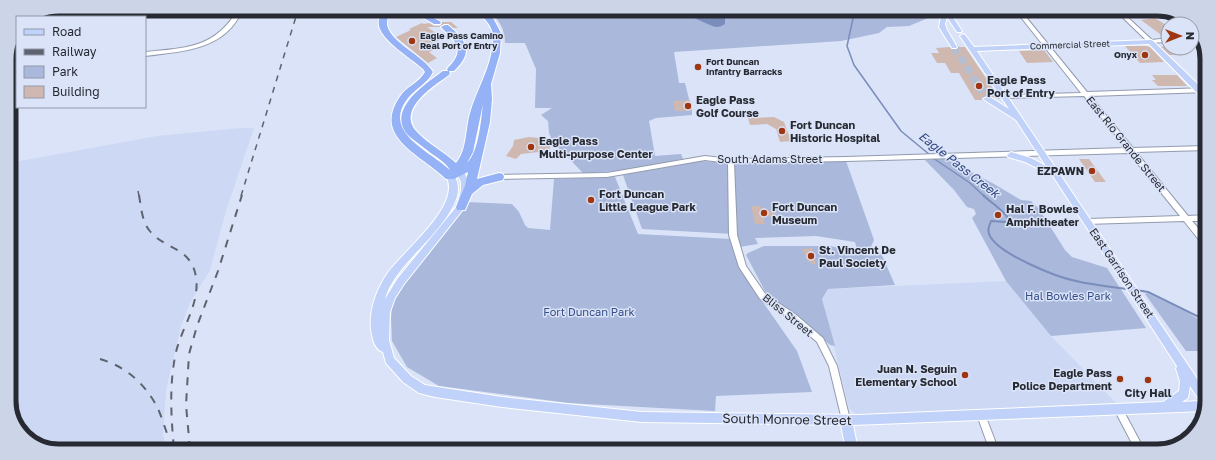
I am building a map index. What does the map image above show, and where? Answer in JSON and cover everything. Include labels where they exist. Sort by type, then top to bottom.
[{"type":"highway","points":[[385,16],[383,23],[385,30],[396,43],[426,67],[428,72],[427,76],[411,90],[405,103],[396,115],[397,131],[401,137],[441,167],[455,172],[471,165],[477,159]]},
{"type":"highway","points":[[405,103],[459,63],[462,57],[463,50],[457,38],[441,25],[425,16]]},
{"type":"highway","points":[[455,172],[464,160],[470,145],[475,112],[482,92],[487,84],[496,53],[497,33],[487,16]]},
{"type":"highway","points":[[461,207],[468,192],[477,159],[488,102],[489,92],[487,84]]},
{"type":"highway","points":[[405,103],[409,128],[440,154],[455,172]]},
{"type":"highway","points":[[440,154],[448,156],[457,155],[466,150],[470,145]]},
{"type":"highway","points":[[477,159],[481,173],[499,177]]},
{"type":"highway","points":[[468,192],[479,182],[499,177]]},
{"type":"main road","points":[[945,16],[942,24],[943,28],[954,47]]},
{"type":"main road","name":"East Garrison Street","points":[[948,16],[1005,97],[1200,392]]},
{"type":"main road","points":[[1151,42],[1198,90]]},
{"type":"main road","name":"Commercial Street","points":[[972,48],[1151,42]]},
{"type":"main road","points":[[987,99],[991,103],[1010,112],[1020,120]]},
{"type":"main road","points":[[1011,155],[1028,160],[1056,175]]},
{"type":"main road","points":[[388,353],[383,331],[385,312],[391,296],[406,274],[461,207],[465,190],[465,182],[455,172]]},
{"type":"main road","name":"South Monroe Street","points":[[455,172],[453,179],[454,192],[449,205],[398,266],[381,296],[378,306],[375,328],[381,346],[388,353],[390,360],[407,379],[423,389],[502,402],[642,417],[846,420],[1200,406]]},
{"type":"main road","points":[[1166,407],[1184,394],[1185,381],[1176,356]]},
{"type":"main road","points":[[846,420],[851,444]]},
{"type":"street","points":[[146,54],[195,47],[212,40],[231,27],[237,16]]},
{"type":"street","name":"East Río Grande Street","points":[[1022,16],[1200,236]]},
{"type":"street","points":[[1124,16],[1151,42]]},
{"type":"street","name":"Commercial Street","points":[[1151,42],[1160,41]]},
{"type":"street","points":[[1005,97],[1198,90]]},
{"type":"street","name":"South Adams Street","points":[[499,177],[607,175],[705,158],[731,161],[937,157],[1200,148]]},
{"type":"street","name":"Bliss Street","points":[[731,161],[733,236],[743,267],[763,297],[792,316],[820,340],[833,366],[846,420]]},
{"type":"street","points":[[1088,222],[1200,218]]},
{"type":"street","points":[[1118,409],[1137,444]]},
{"type":"street","points":[[981,415],[992,444]]},
{"type":"shaded area","points":[[690,16],[723,16],[725,18],[725,24],[716,27]]},
{"type":"shaded area","points":[[254,128],[226,211],[210,270],[190,303],[181,326],[166,390],[163,434],[166,444],[59,444],[45,442],[33,435],[25,427],[19,418],[16,404],[16,162],[157,136]]},
{"type":"shaded area","name":"Juan N. Seguin Elementary School","points":[[1006,281],[1051,336],[1116,403],[858,415],[849,408],[822,299],[828,289]]},
{"type":"green space","name":"Eagle Pass Golf Course","points":[[494,16],[933,16],[909,26],[887,27],[879,33],[841,41],[674,52],[679,83],[685,83],[692,115],[656,118],[649,121],[655,156],[681,154],[683,159],[626,170],[584,174],[553,142],[549,133],[548,121],[541,115],[552,108],[535,108],[536,69],[525,43],[505,43],[501,25]]},
{"type":"green space","name":"Hal Bowles Park","points":[[944,158],[1021,200],[1031,201],[1039,209],[1065,250],[1072,257],[1107,268],[1146,328],[1051,336],[1006,281],[972,218],[976,214],[974,209],[967,207],[954,190],[925,160]]},
{"type":"green space","points":[[701,161],[727,163],[732,174],[733,234],[642,229],[623,175]]},
{"type":"green space","points":[[846,161],[874,240],[870,249],[857,249],[855,242],[816,236],[755,238],[758,244],[739,247],[734,162]]},
{"type":"green space","name":"Fort Duncan Park","points":[[615,177],[638,234],[731,239],[740,269],[797,351],[812,392],[716,396],[715,411],[568,403],[439,386],[407,367],[392,341],[392,305],[402,287],[452,224],[467,202],[512,204],[519,212],[528,228],[550,230],[554,179]]},
{"type":"green space","points":[[764,246],[830,246],[858,252],[881,253],[895,285],[828,289],[822,299],[835,346],[830,345],[792,313],[767,295],[746,255]]},
{"type":"green space","points":[[1147,293],[1200,320],[1200,351],[1186,351],[1145,294]]},
{"type":"building","points":[[1155,18],[1160,21],[1160,34],[1141,20]]},
{"type":"building","name":"Eagle Pass Camino Real Port of Entry","points":[[442,22],[451,22],[458,28],[453,28],[448,24],[444,24],[440,27],[427,27],[443,38],[431,45],[436,49],[429,52],[437,58],[428,63],[396,37],[422,23],[440,26]]},
{"type":"building","name":"Onyx","points":[[1125,46],[1150,47],[1164,62],[1140,63]]},
{"type":"building","name":"Eagle Pass Port of Entry","points":[[950,47],[952,50],[956,50],[958,47],[965,47],[1000,99],[987,96],[982,100],[975,100],[959,73],[951,73],[945,63],[937,63],[931,53],[939,53],[936,48]]},
{"type":"building","points":[[1044,50],[1053,62],[1027,63],[1019,51]]},
{"type":"building","points":[[1152,75],[1177,75],[1187,86],[1158,86],[1152,80],[1156,80]]},
{"type":"building","name":"Eagle Pass Golf Course","points":[[690,100],[692,111],[675,111],[673,101]]},
{"type":"building","name":"Fort Duncan Historic Hospital","points":[[774,117],[784,122],[791,141],[780,142],[776,129],[767,124],[750,125],[748,118]]},
{"type":"building","name":"Eagle Pass Multi-purpose Center","points":[[529,137],[539,138],[550,145],[548,151],[549,156],[542,159],[539,152],[521,154],[516,159],[506,156],[513,146],[514,140]]},
{"type":"building","name":"EZPAWN","points":[[1079,159],[1089,159],[1106,182],[1095,182]]},
{"type":"building","name":"Fort Duncan Museum","points":[[751,206],[761,206],[762,211],[774,210],[776,216],[763,217],[765,224],[755,224]]},
{"type":"building","name":"St. Vincent De Paul Society","points":[[812,248],[816,264],[811,264],[811,262],[808,262],[802,249]]},
{"type":"waterway","name":"Eagle Pass Creek","points":[[854,16],[847,46],[854,65],[901,131],[930,155]]},
{"type":"waterway","name":"Eagle Pass Creek","points":[[933,158],[970,183],[984,196]]},
{"type":"waterway","name":"Eagle Pass Creek","points":[[983,195],[1001,210],[1009,220],[1006,222],[991,221],[989,228],[990,236],[995,243],[1004,250],[1042,270],[1067,279],[1089,284],[1128,289]]},
{"type":"waterway","name":"Eagle Pass Creek","points":[[1136,290],[1148,292],[1200,318]]},
{"type":"tunnel","points":[[954,47],[987,99]]},
{"type":"railway","points":[[241,196],[296,16]]},
{"type":"railway","points":[[138,191],[139,196]]},
{"type":"railway","points":[[139,195],[143,218],[149,230],[155,236],[189,259],[196,277],[197,287],[193,306],[176,352],[172,376],[171,400],[174,444]]},
{"type":"railway","points":[[190,444],[186,405],[189,354],[197,326],[218,271],[242,195]]},
{"type":"railway","points":[[100,359],[125,370],[138,381],[150,395],[157,407],[169,438]]},
{"type":"place","name":"Eagle Pass Camino Real Port of Entry","points":[[412,41]]},
{"type":"place","name":"Onyx","points":[[1145,55]]},
{"type":"place","name":"Fort Duncan Infantry Barracks","points":[[698,67]]},
{"type":"place","name":"Eagle Pass Port of Entry","points":[[979,86]]},
{"type":"place","name":"Eagle Pass Golf Course","points":[[688,106]]},
{"type":"place","name":"Fort Duncan Historic Hospital","points":[[782,131]]},
{"type":"place","name":"Eagle Pass Multi-purpose Center","points":[[531,147]]},
{"type":"place","name":"EZPAWN","points":[[1092,171]]},
{"type":"place","name":"Fort Duncan Little League Park","points":[[591,200]]},
{"type":"place","name":"Fort Duncan Museum","points":[[764,213]]},
{"type":"place","name":"Hal F. Bowles Amphitheater","points":[[998,215]]},
{"type":"place","name":"St. Vincent De Paul Society","points":[[811,256]]},
{"type":"place","name":"Juan N. Seguin Elementary School","points":[[965,375]]},
{"type":"place","name":"Eagle Pass Police Department","points":[[1120,379]]},
{"type":"place","name":"City Hall","points":[[1148,380]]}]
